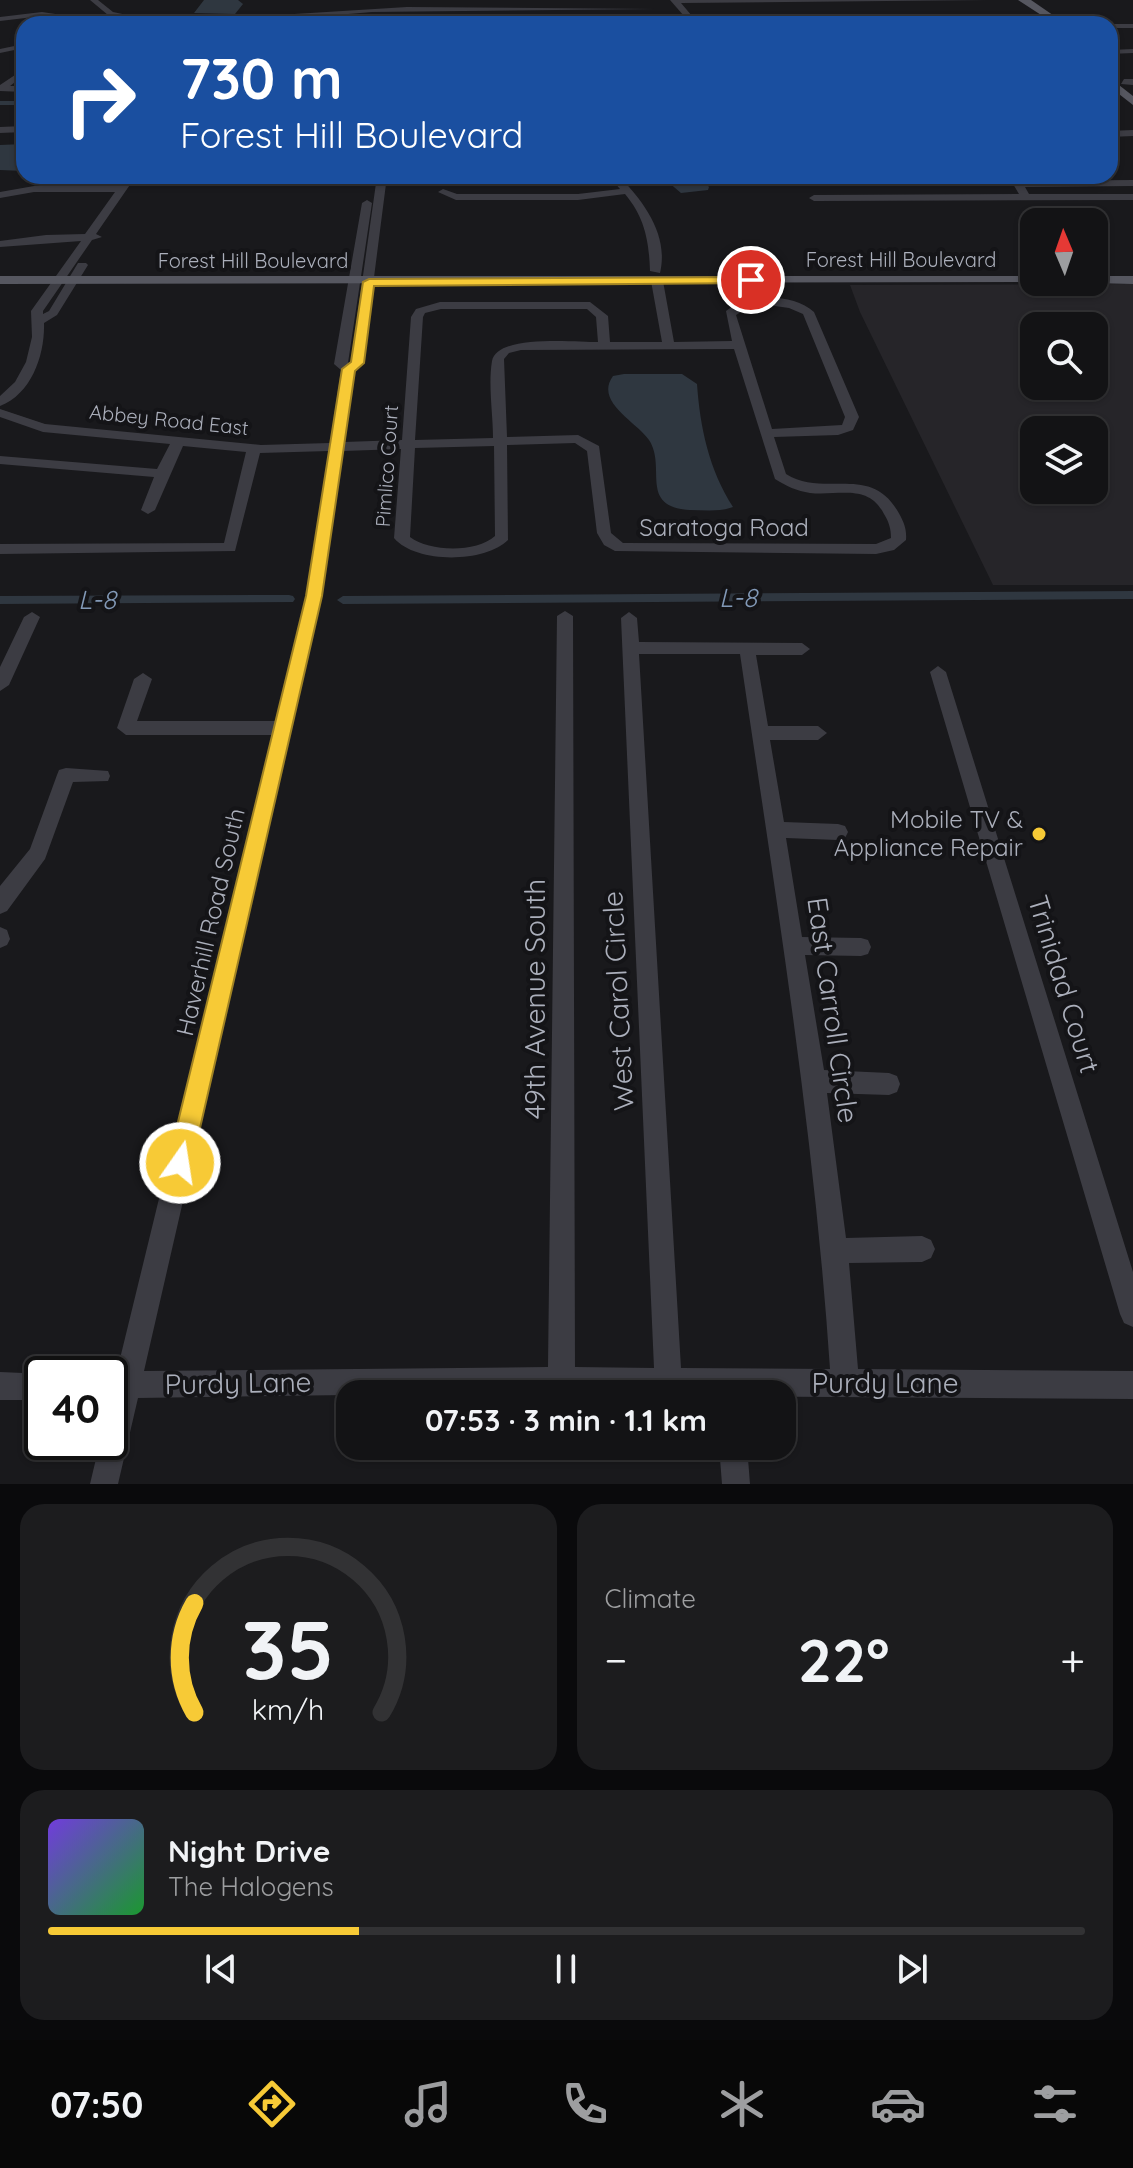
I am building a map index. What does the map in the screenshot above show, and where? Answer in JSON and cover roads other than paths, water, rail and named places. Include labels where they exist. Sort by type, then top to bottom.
[{"type":"main road","points":[[1022,0],[1045,16]]},
{"type":"main road","points":[[1033,0],[1048,16]]},
{"type":"main road","points":[[1108,272],[1133,270]]},
{"type":"main road","name":"Forest Hill Boulevard","points":[[362,277],[611,281],[701,271],[1020,279]]},
{"type":"main road","name":"Forest Hill Boulevard","points":[[0,272],[69,276],[657,276],[902,280],[951,271],[1020,271]]},
{"type":"main road","points":[[1108,275],[1133,280]]},
{"type":"main road","name":"Forest Hill Boulevard","points":[[0,280],[69,276]]},
{"type":"street","points":[[94,0],[101,9],[119,16]]},
{"type":"street","points":[[399,16],[403,0]]},
{"type":"street","points":[[641,0],[651,9],[652,16]]},
{"type":"street","points":[[674,0],[984,0]]},
{"type":"street","points":[[674,0],[688,16]]},
{"type":"street","points":[[304,16],[440,5],[487,10],[651,9]]},
{"type":"street","points":[[533,9],[533,16]]},
{"type":"street","points":[[580,9],[580,16]]},
{"type":"street","points":[[626,9],[627,16]]},
{"type":"street","points":[[486,16],[487,10]]},
{"type":"street","points":[[29,16],[56,16]]},
{"type":"street","points":[[0,402],[27,378],[39,321],[53,313],[69,276],[125,194],[123,189],[126,184]]},
{"type":"street","name":"Haverhill Road South","points":[[362,277],[371,184]]},
{"type":"street","name":"Haverhill Road South","points":[[126,1356],[314,596],[348,369],[340,364],[362,277],[380,184]]},
{"type":"street","points":[[621,184],[651,223],[669,345]]},
{"type":"street","points":[[1018,184],[1026,197]]},
{"type":"street","points":[[0,195],[34,189],[123,189]]},
{"type":"street","points":[[443,192],[456,197],[578,197],[628,191]]},
{"type":"street","points":[[814,198],[1133,197]]},
{"type":"street","points":[[0,244],[46,238],[93,238]]},
{"type":"street","points":[[786,303],[808,312],[852,417],[848,427],[838,431],[767,433],[739,345],[730,314],[734,308],[748,304],[786,303]]},
{"type":"street","name":"Pimlico Court","points":[[604,345],[602,316],[590,306],[440,305],[424,309],[417,317],[402,538],[405,542],[421,551],[487,549],[503,537],[498,359],[501,352],[521,346],[739,345]]},
{"type":"street","name":"Abbey Road East","points":[[0,413],[43,428],[254,448],[337,447]]},
{"type":"street","name":"Saratoga Road","points":[[337,447],[566,438],[588,443],[594,449],[605,538],[620,548],[876,549],[889,547],[898,540],[899,532],[888,504],[875,492],[862,488],[802,487],[784,480],[767,433]]},
{"type":"street","points":[[148,510],[180,440]]},
{"type":"street","points":[[0,549],[230,548],[254,448]]},
{"type":"street","points":[[0,460],[163,474]]},
{"type":"street","name":"49th Avenue South","points":[[561,1380],[565,616]]},
{"type":"street","points":[[0,685],[32,617]]},
{"type":"street","name":"West Carol Circle","points":[[629,618],[668,1380]]},
{"type":"street","points":[[631,648],[802,649]]},
{"type":"street","name":"East Carroll Circle","points":[[747,648],[814,1081],[835,1251],[845,1383]]},
{"type":"street","name":"Trinidad Court","points":[[938,672],[1133,1314]]},
{"type":"street","points":[[143,679],[126,728],[283,728]]},
{"type":"street","points":[[761,733],[818,733]]},
{"type":"street","points":[[0,905],[38,853],[66,775],[101,776]]},
{"type":"street","points":[[776,830],[838,832]]},
{"type":"street","points":[[793,946],[861,947]]},
{"type":"street","points":[[814,1081],[889,1084]]},
{"type":"street","points":[[835,1251],[922,1249]]},
{"type":"street","name":"Purdy Lane","points":[[128,1385],[336,1381]]},
{"type":"street","name":"Purdy Lane","points":[[796,1385],[1133,1385]]},
{"type":"street","points":[[0,1386],[24,1386]]},
{"type":"street","name":"Haverhill Road South","points":[[104,1484],[108,1460]]},
{"type":"street","points":[[734,1460],[736,1484]]},
{"type":"waterway","points":[[0,103],[16,103]]},
{"type":"waterway","name":"L-8","points":[[343,600],[1133,595]]},
{"type":"waterway","name":"L-8","points":[[0,600],[289,599]]},
{"type":"place","name":"Mobile TV & Appliance Repair","points":[[1039,834]]}]
